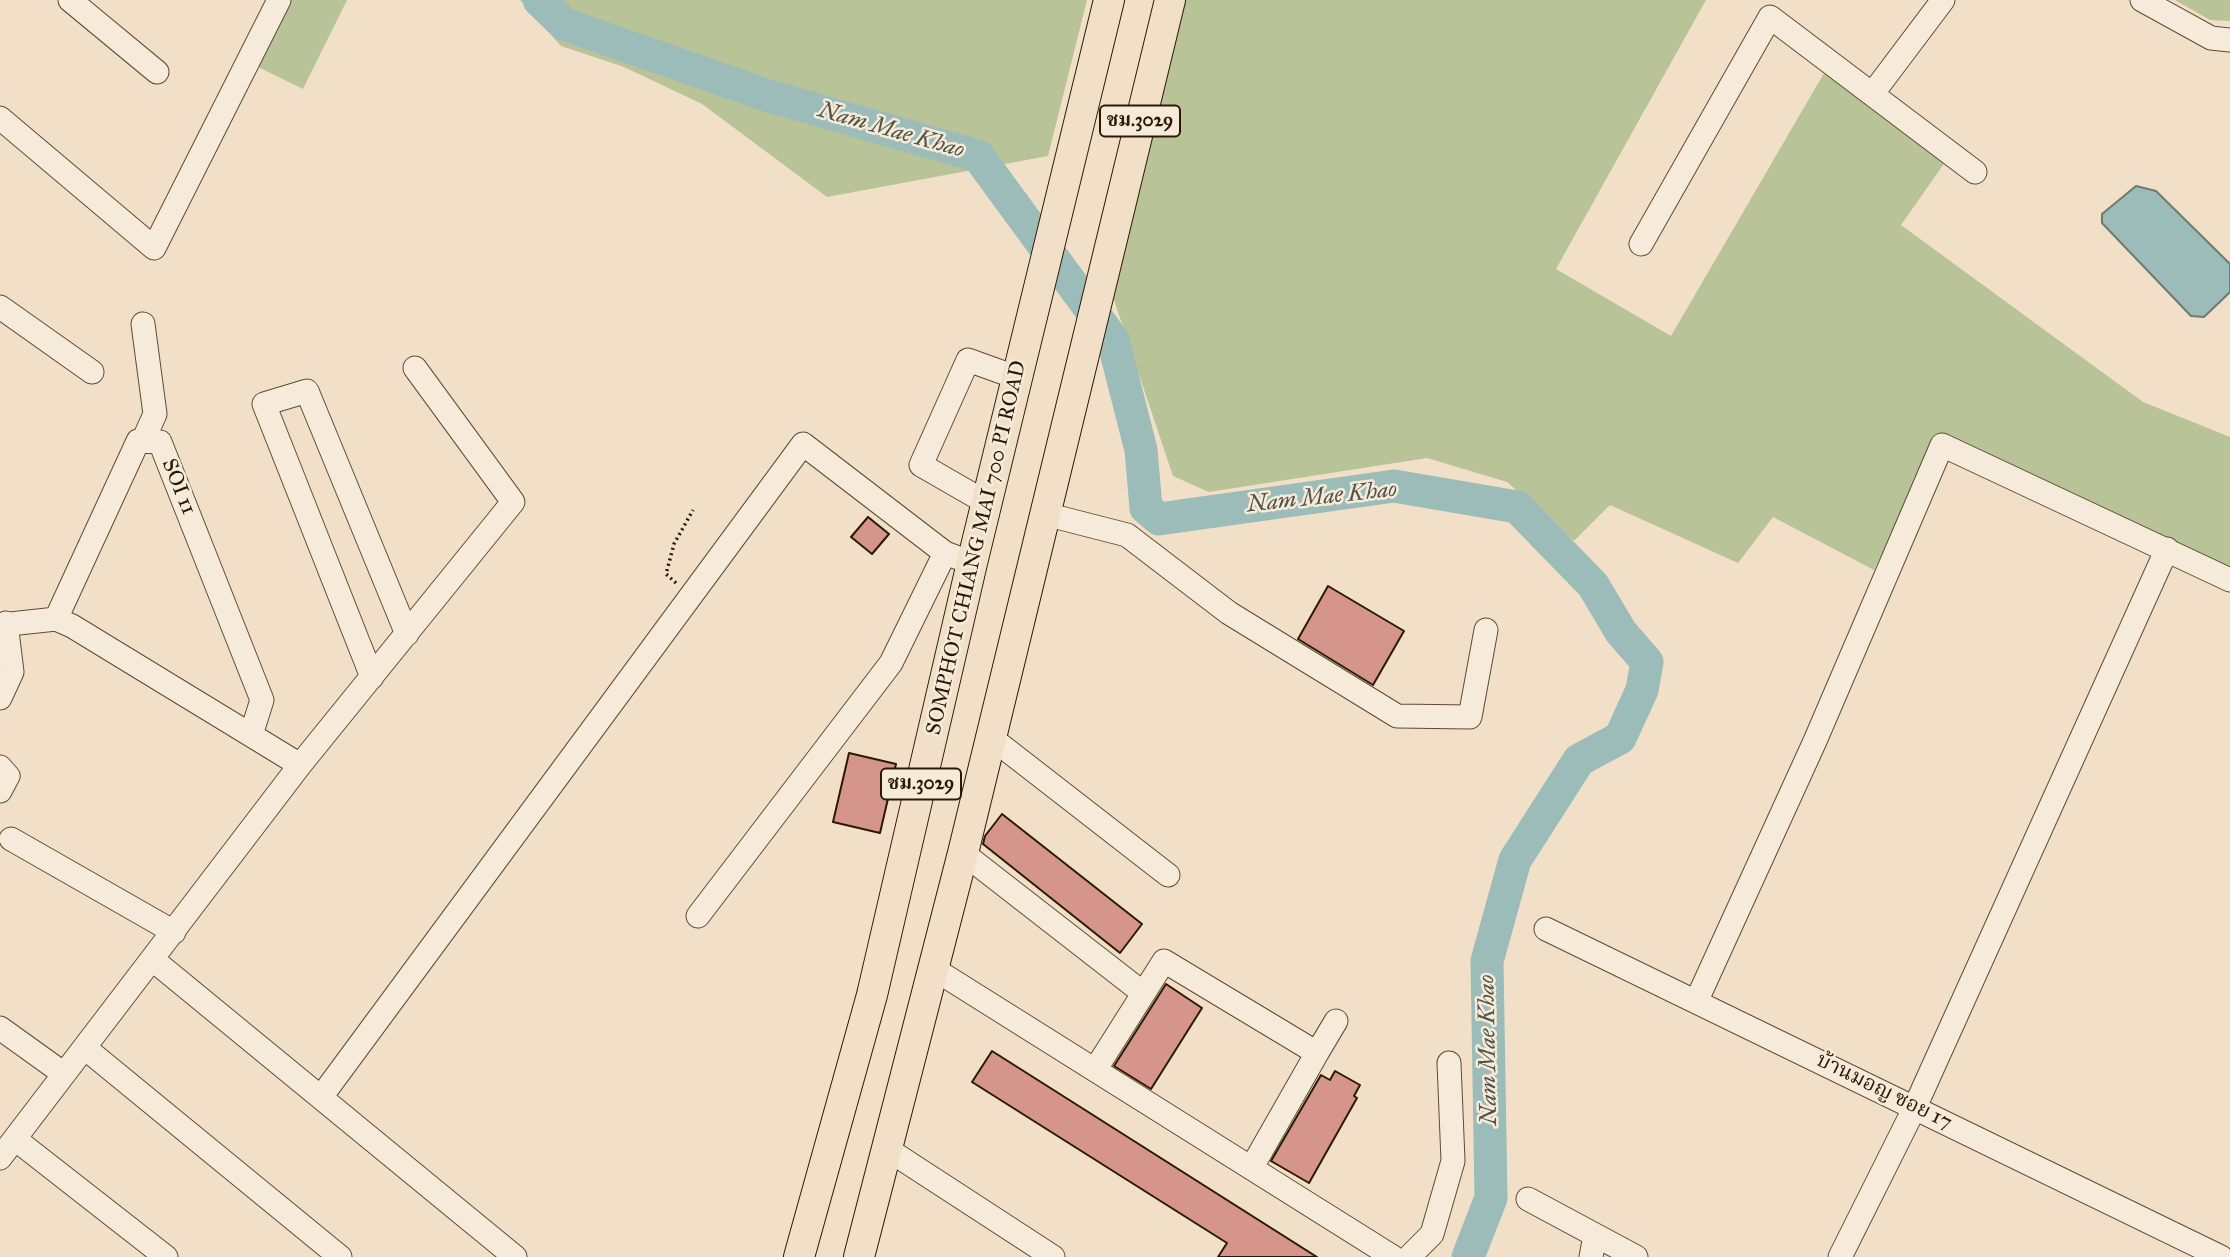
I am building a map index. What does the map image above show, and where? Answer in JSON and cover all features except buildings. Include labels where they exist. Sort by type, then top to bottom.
[{"type":"main road","name":"SOMPHOT CHIANG MAI 700 PI ROAD","points":[[799,1257],[872,995],[959,558],[987,503],[1110,0]]},
{"type":"main road","name":"ชม.3029","points":[[859,1257],[963,853],[989,736],[1170,0]]},
{"type":"street","points":[[70,0],[157,72]]},
{"type":"street","points":[[0,118],[154,248],[279,0]]},
{"type":"street","points":[[1873,93],[1942,0]]},
{"type":"street","points":[[2142,0],[2211,38],[2230,40]]},
{"type":"street","points":[[1641,244],[1770,17],[1975,172]]},
{"type":"street","points":[[0,307],[92,372]]},
{"type":"street","points":[[143,324],[155,414],[144,441]]},
{"type":"street","points":[[987,503],[921,465],[968,360],[1017,378]]},
{"type":"street","points":[[0,1158],[300,765],[513,502],[415,368]]},
{"type":"street","points":[[372,677],[264,404],[307,391],[407,634]]},
{"type":"street","name":"SOI 11","points":[[56,619],[138,441],[160,442],[262,700],[251,735]]},
{"type":"street","points":[[321,1097],[803,444],[959,558],[891,663],[698,916]]},
{"type":"street","points":[[1696,1002],[1815,741],[1942,445],[2230,580]]},
{"type":"street","points":[[1045,514],[1127,535],[1229,613],[1397,716],[1470,717],[1486,630]]},
{"type":"street","points":[[1840,1257],[1915,1107],[2167,549]]},
{"type":"street","points":[[0,698],[12,671],[3,624],[56,619],[72,626],[300,765]]},
{"type":"street","points":[[989,736],[1168,875]]},
{"type":"street","points":[[0,767],[8,776],[0,791]]},
{"type":"street","points":[[11,839],[173,932]]},
{"type":"street","points":[[963,853],[1143,993]]},
{"type":"street","name":"บ้านมอญ ซอย 17","points":[[1546,929],[2221,1257]]},
{"type":"street","points":[[152,959],[515,1257]]},
{"type":"street","points":[[1095,1070],[1164,961],[1317,1054]]},
{"type":"street","points":[[934,969],[1393,1257]]},
{"type":"street","points":[[1252,1167],[1336,1021]]},
{"type":"street","points":[[0,1028],[64,1074]]},
{"type":"street","points":[[85,1048],[340,1257]]},
{"type":"street","points":[[1409,1257],[1432,1234],[1453,1161],[1449,1063]]},
{"type":"street","points":[[15,1139],[166,1257]]},
{"type":"street","points":[[887,1149],[1053,1257]]},
{"type":"street","points":[[1528,1199],[1593,1246],[1636,1257]]},
{"type":"path","points":[[691,595],[666,574],[674,544],[693,510]]},
{"type":"green space","points":[[288,0],[347,0],[303,89],[256,66]]},
{"type":"green space","points":[[520,0],[1087,0],[1048,156],[827,197],[702,104],[624,67],[561,46]]},
{"type":"green space","points":[[1183,0],[1706,0],[1556,269],[1671,336],[1827,68],[1948,158],[1901,225],[2143,402],[2230,437],[2230,571],[1939,434],[1874,570],[1773,517],[1738,563],[1610,505],[1574,541],[1507,482],[1427,458],[1209,492],[1173,476],[1113,297]]},
{"type":"green space","points":[[2175,0],[2230,0],[2230,21],[2210,20]]},
{"type":"water","points":[[2136,186],[2156,191],[2230,264],[2230,292],[2204,317],[2191,316],[2102,223],[2102,214]]},
{"type":"waterway","name":"Nam Mae Khao","points":[[539,0],[564,24],[769,96],[978,156],[1113,340],[1141,450],[1146,508],[1159,519],[1394,486],[1517,507],[1593,585],[1621,632],[1647,662],[1642,690],[1620,738],[1579,760],[1515,860],[1487,961],[1491,1198],[1468,1257]]}]
